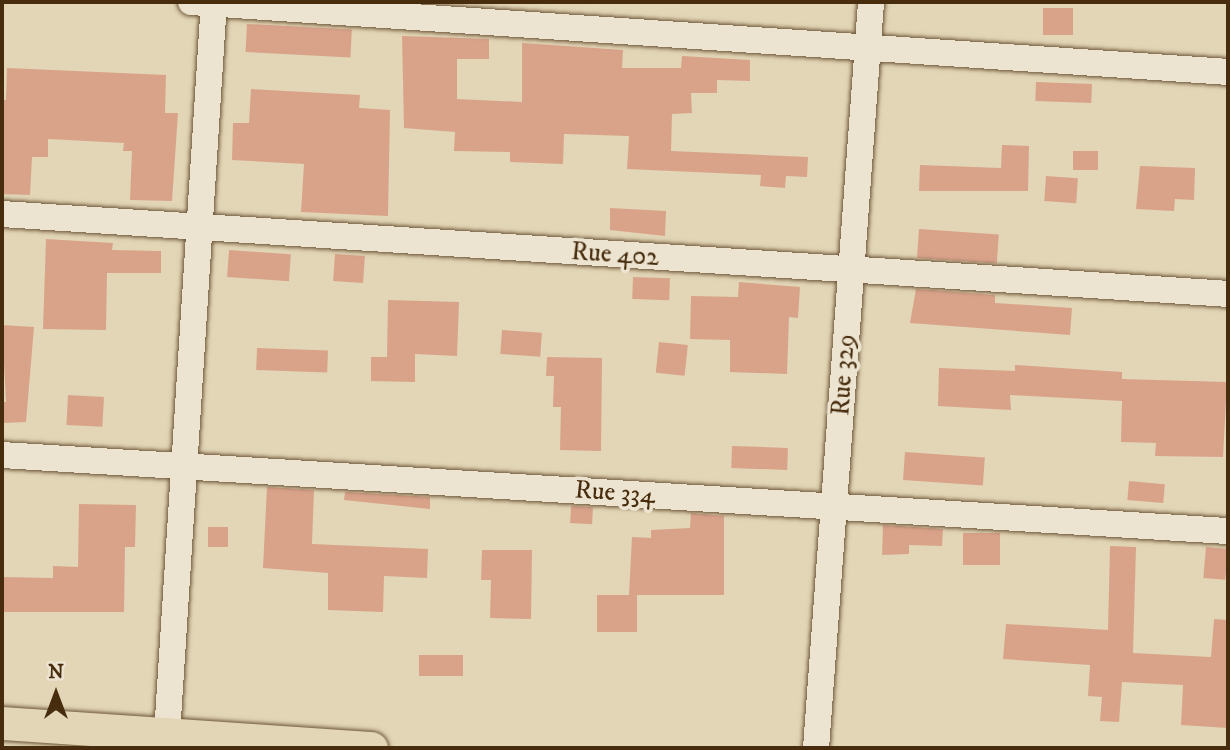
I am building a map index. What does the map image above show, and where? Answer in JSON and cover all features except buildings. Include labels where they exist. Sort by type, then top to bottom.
[{"type":"main road","points":[[2,723],[371,748]]},
{"type":"street","points":[[166,733],[199,224],[206,2],[1228,72]]},
{"type":"street","name":"Rue 329","points":[[816,748],[872,2]]},
{"type":"street","name":"Rue 402","points":[[2,214],[199,224],[851,272],[1228,295]]},
{"type":"street","name":"Rue 334","points":[[2,455],[1228,531]]}]
